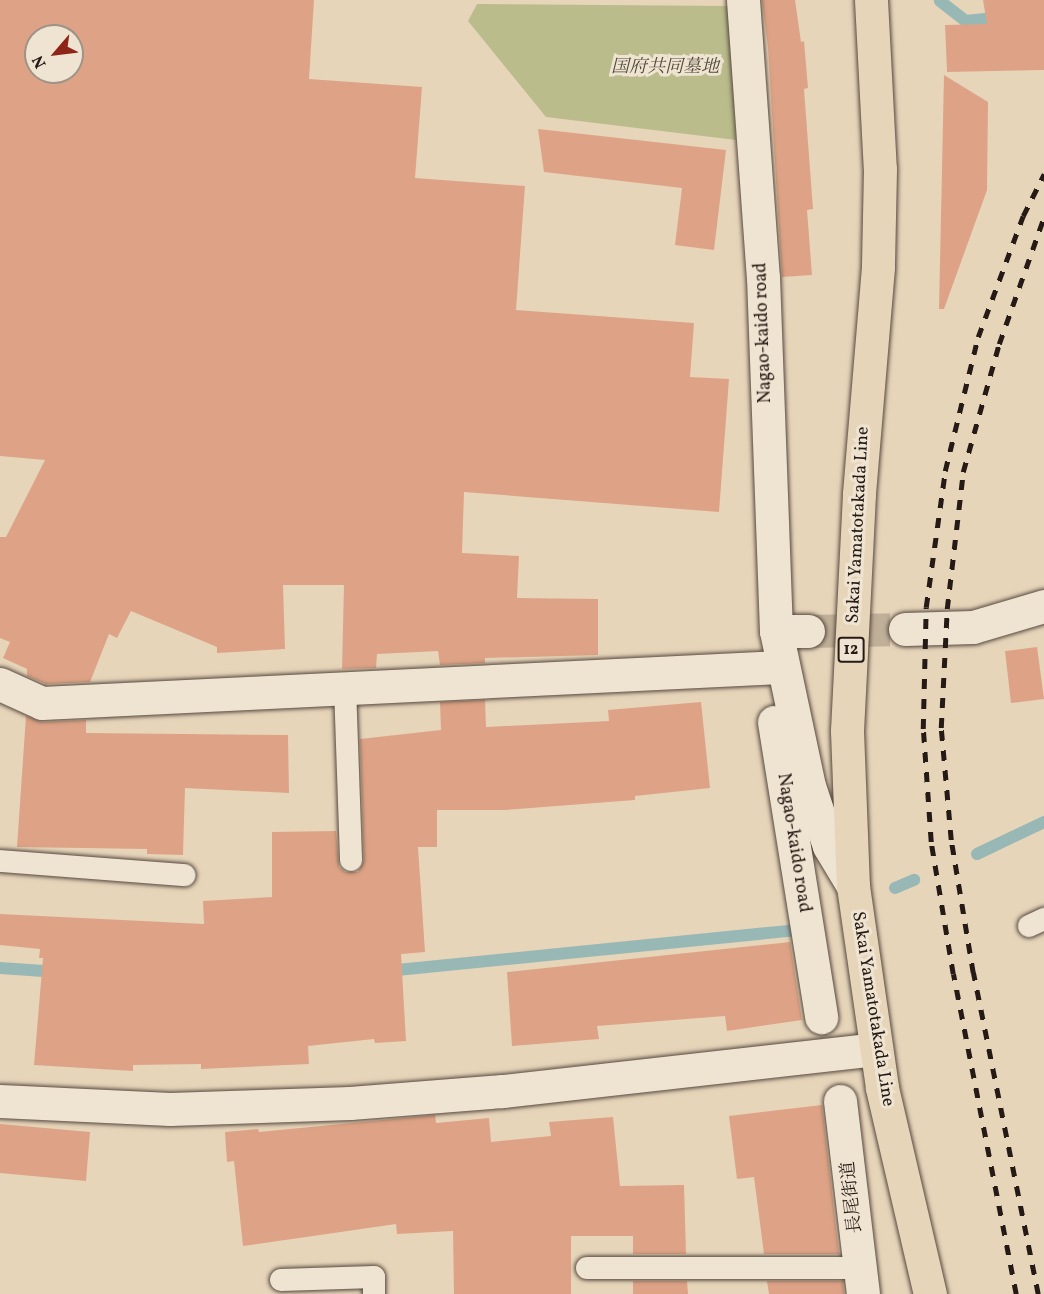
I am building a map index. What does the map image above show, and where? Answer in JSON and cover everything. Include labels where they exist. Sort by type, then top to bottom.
[{"type":"main road","name":"Sakai Yamatotakada Line","points":[[871,0],[880,169],[878,256],[859,494],[847,731],[853,886],[875,1049],[930,1294]]},
{"type":"street","name":"Nagao-kaido road","points":[[743,0],[763,277],[776,631],[773,668],[820,1017]]},
{"type":"street","points":[[905,629],[974,627],[1044,606]]},
{"type":"street","points":[[776,631],[808,631]]},
{"type":"street","points":[[0,684],[42,703],[773,668],[829,846],[853,886]]},
{"type":"street","points":[[0,1101],[170,1109],[350,1103],[503,1091],[875,1049]]},
{"type":"street","name":"長尾街道","points":[[840,1101],[861,1281]]},
{"type":"lane","points":[[345,687],[351,860]]},
{"type":"lane","points":[[0,861],[184,875]]},
{"type":"lane","points":[[587,1268],[861,1281]]},
{"type":"lane","points":[[281,1280],[374,1277],[374,1294]]},
{"type":"green space","name":"国府共同墓地","points":[[477,4],[729,6],[736,140],[546,117],[468,21]]},
{"type":"building","points":[[0,0],[314,0],[309,79],[422,87],[415,178],[525,186],[516,310],[694,323],[690,377],[729,379],[719,512],[464,492],[462,553],[519,556],[517,598],[598,599],[598,655],[485,658],[485,663],[440,665],[438,651],[377,654],[376,668],[342,669],[344,585],[283,585],[285,649],[217,653],[217,647],[131,611],[117,638],[109,634],[90,682],[46,684],[27,676],[27,669],[3,658],[10,642],[0,638],[0,537],[6,537],[45,460],[0,456]]},
{"type":"building","points":[[762,0],[795,0],[801,42],[804,41],[808,88],[804,89],[813,209],[807,210],[812,275],[782,277],[768,48]]},
{"type":"building","points":[[983,0],[1044,0],[1044,70],[947,72],[945,25],[987,24]]},
{"type":"building","points":[[944,75],[988,102],[987,190],[944,309],[939,309]]},
{"type":"building","points":[[538,129],[726,150],[714,250],[675,245],[682,188],[544,172]]},
{"type":"building","points":[[1037,647],[1044,699],[1011,703],[1005,651]]},
{"type":"building","points":[[485,700],[486,727],[609,721],[608,710],[701,702],[710,788],[635,796],[635,800],[506,810],[437,810],[437,847],[418,847],[425,952],[401,954],[406,1041],[375,1043],[374,1039],[308,1046],[309,1064],[201,1069],[201,1064],[133,1065],[133,1071],[34,1065],[43,958],[39,958],[40,949],[0,945],[0,914],[204,924],[203,901],[272,897],[272,832],[336,831],[339,867],[345,872],[358,872],[364,860],[360,739],[441,730],[440,702]]},
{"type":"building","points":[[26,716],[43,722],[86,720],[86,733],[288,735],[289,793],[185,788],[183,855],[147,854],[147,849],[17,847]]},
{"type":"building","points":[[790,942],[802,1020],[727,1031],[725,1016],[597,1026],[599,1039],[512,1046],[507,972]]},
{"type":"building","points":[[822,1105],[839,1254],[764,1254],[754,1177],[737,1179],[729,1116]]},
{"type":"building","points":[[435,1115],[436,1123],[489,1118],[491,1142],[551,1136],[549,1122],[613,1117],[620,1186],[684,1185],[686,1254],[633,1254],[633,1236],[571,1236],[571,1294],[454,1294],[453,1231],[397,1234],[396,1224],[243,1246],[234,1161],[227,1162],[225,1132],[258,1129],[259,1132]]},
{"type":"building","points":[[0,1124],[90,1132],[86,1181],[0,1173]]},
{"type":"building","points":[[633,1281],[687,1281],[688,1294],[633,1294]]},
{"type":"building","points":[[767,1281],[843,1281],[844,1294],[769,1294]]},
{"type":"waterway","points":[[940,1],[966,21],[1002,17]]},
{"type":"waterway","points":[[977,854],[1044,822]]},
{"type":"waterway","points":[[895,888],[914,880]]},
{"type":"waterway","points":[[387,971],[789,931]]},
{"type":"waterway","points":[[0,968],[58,972]]},
{"type":"tunnel","points":[[808,631],[905,629]]},
{"type":"railway","points":[[1016,1294],[953,974],[931,842],[923,729],[926,607],[945,471],[978,337],[1023,216],[1044,174]]},
{"type":"railway","points":[[1038,1294],[973,973],[951,840],[941,728],[947,609],[963,472],[999,344],[1044,217]]}]
